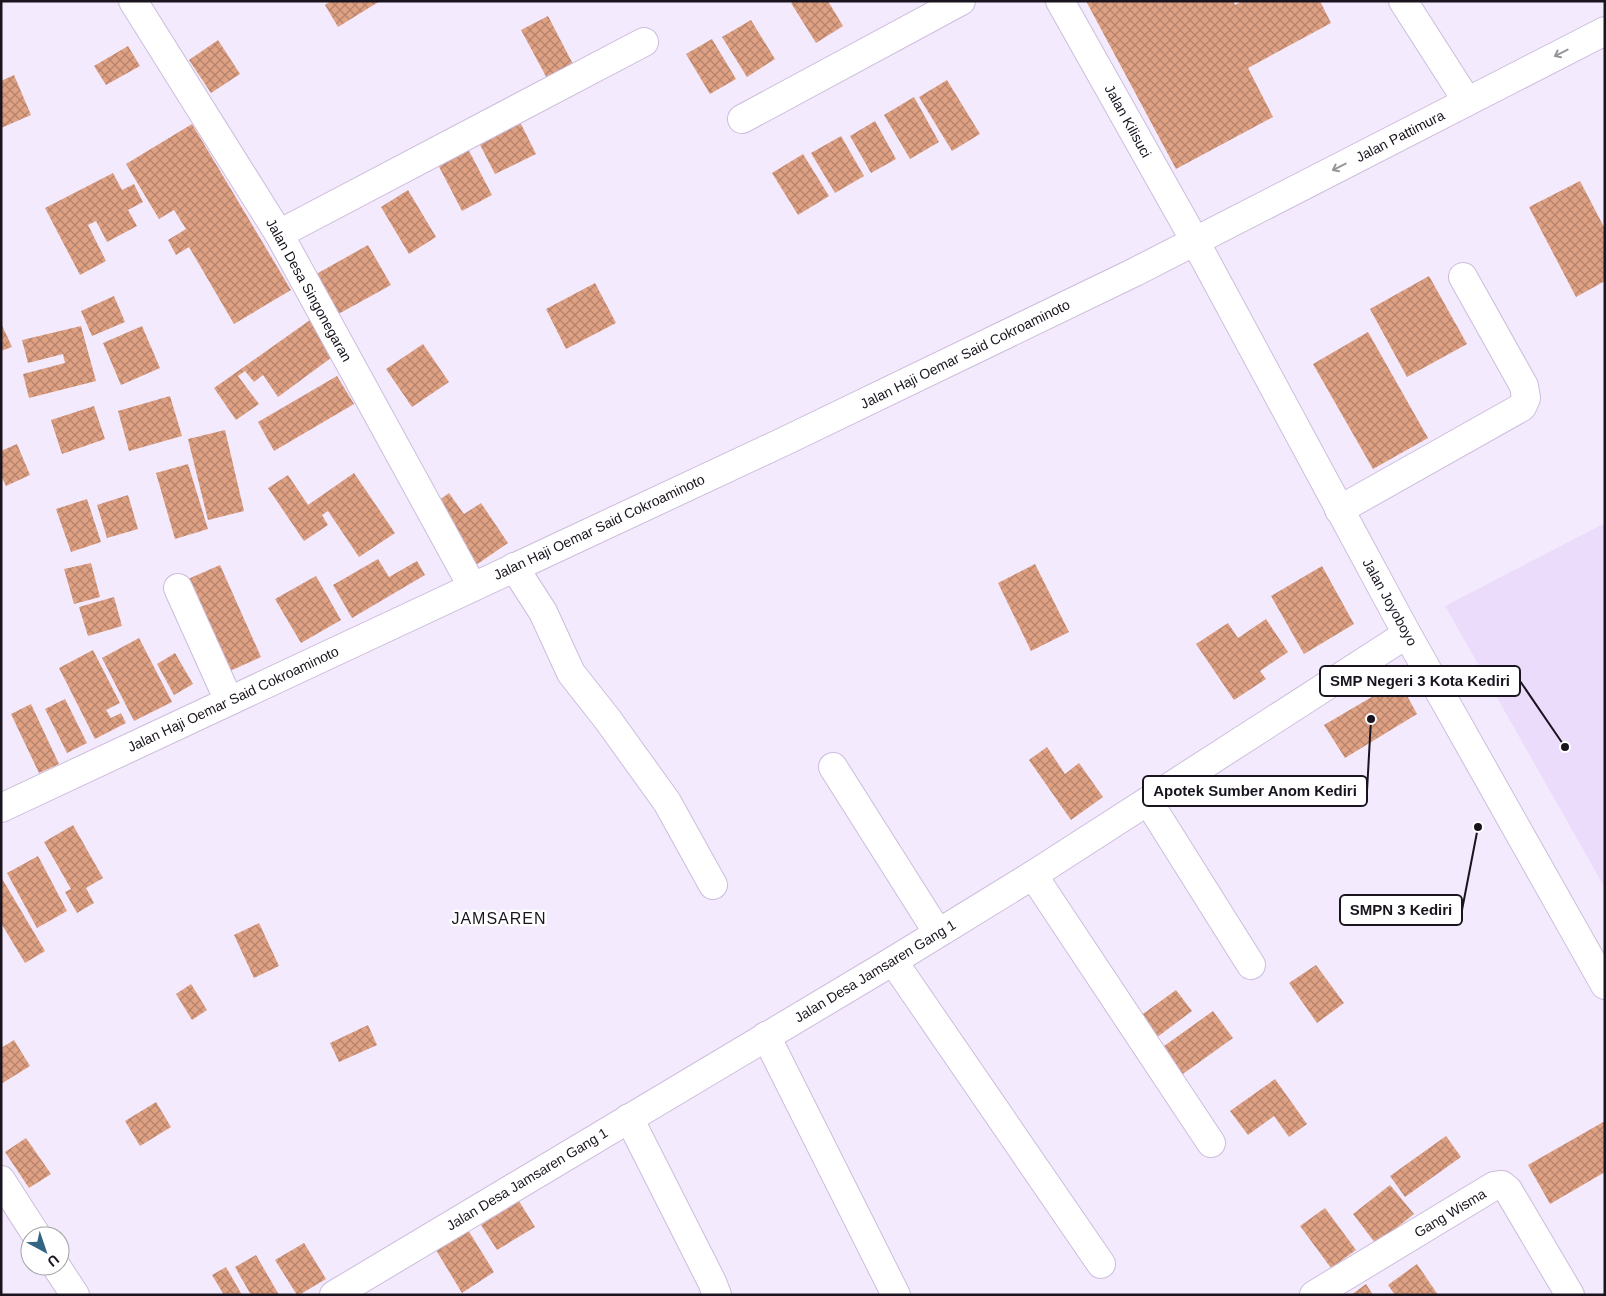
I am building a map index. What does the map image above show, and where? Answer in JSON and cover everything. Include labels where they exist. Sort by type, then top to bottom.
[{"type":"street","name":"Jalan Desa Singonegaran","points":[[133,1],[279,234],[472,586]]},
{"type":"street","points":[[742,118],[961,1]]},
{"type":"street","name":"Jalan Kilisuci","points":[[1060,1],[1195,241]]},
{"type":"street","points":[[1403,1],[1466,102]]},
{"type":"street","name":"Jalan Pattimura","points":[[1195,241],[1605,31]]},
{"type":"street","points":[[279,234],[644,42]]},
{"type":"street","name":"Jalan Joyoboyo","points":[[1195,241],[1407,634],[1604,982]]},
{"type":"street","name":"Jalan Haji Oemar Said Cokroaminoto","points":[[1,808],[787,440],[1195,241]]},
{"type":"street","points":[[1339,510],[1522,407],[1526,398],[1524,386],[1463,277]]},
{"type":"street","points":[[514,567],[543,612],[571,673],[608,720],[667,802],[713,885]]},
{"type":"street","points":[[178,588],[229,701]]},
{"type":"street","name":"Jalan Desa Jamsaren Gang 1","points":[[338,1294],[1033,875],[1407,634]]},
{"type":"street","points":[[833,766],[938,933]]},
{"type":"street","points":[[1148,801],[1251,966]]},
{"type":"street","points":[[1033,875],[1211,1143]]},
{"type":"street","points":[[893,961],[1101,1264]]},
{"type":"street","points":[[766,1036],[896,1295]]},
{"type":"street","points":[[629,1118],[717,1295]]},
{"type":"street","points":[[1,1180],[31,1226]]},
{"type":"street","name":"Gang Wisma","points":[[1314,1295],[1494,1186],[1502,1185],[1508,1190],[1570,1295]]},
{"type":"street","points":[[63,1276],[75,1295]]},
{"type":"shaded area","points":[[1605,523],[1605,888],[1445,606]]},
{"type":"building","points":[[331,1],[380,1],[338,27],[325,5]]},
{"type":"building","points":[[794,1],[828,1],[843,26],[816,43],[791,3]]},
{"type":"building","points":[[1086,1],[1233,1],[1235,5],[1242,1],[1320,1],[1331,23],[1248,68],[1273,117],[1176,169]]},
{"type":"building","points":[[548,16],[575,68],[549,82],[521,30]]},
{"type":"building","points":[[751,20],[775,59],[747,77],[722,37]]},
{"type":"building","points":[[712,39],[736,79],[710,94],[686,54]]},
{"type":"building","points":[[218,40],[240,74],[211,93],[189,60]]},
{"type":"building","points":[[128,46],[140,66],[106,85],[94,66]]},
{"type":"building","points":[[14,75],[31,115],[1,128],[1,81]]},
{"type":"building","points":[[947,80],[980,134],[952,151],[919,97]]},
{"type":"building","points":[[914,97],[939,142],[910,159],[884,115]]},
{"type":"building","points":[[517,116],[536,154],[495,174],[476,137]]},
{"type":"building","points":[[875,121],[896,159],[871,173],[850,136]]},
{"type":"building","points":[[192,124],[291,290],[234,324],[189,247],[176,255],[168,240],[186,229],[174,210],[159,219],[126,164]]},
{"type":"building","points":[[841,136],[864,176],[835,193],[811,153]]},
{"type":"building","points":[[465,143],[492,195],[462,211],[435,159]]},
{"type":"building","points":[[803,154],[829,196],[798,215],[772,173]]},
{"type":"building","points":[[113,173],[122,190],[134,184],[143,202],[128,210],[137,226],[107,242],[96,221],[88,225],[106,261],[80,275],[45,208]]},
{"type":"building","points":[[1580,181],[1605,229],[1605,281],[1576,297],[1529,207]]},
{"type":"building","points":[[408,190],[436,237],[409,254],[381,207]]},
{"type":"building","points":[[368,245],[391,285],[333,317],[311,277]]},
{"type":"building","points":[[1429,276],[1467,344],[1407,377],[1370,309]]},
{"type":"building","points":[[595,283],[616,323],[566,349],[546,309]]},
{"type":"building","points":[[114,296],[125,322],[92,336],[81,311]]},
{"type":"building","points":[[310,320],[335,355],[278,397],[263,375],[254,382],[245,371],[238,376],[259,404],[236,420],[214,388]]},
{"type":"building","points":[[1,323],[12,347],[1,351]]},
{"type":"building","points":[[81,326],[96,381],[29,398],[23,374],[65,363],[63,354],[28,363],[22,340]]},
{"type":"building","points":[[142,326],[160,368],[121,385],[103,343]]},
{"type":"building","points":[[1368,332],[1428,438],[1373,469],[1313,364]]},
{"type":"building","points":[[423,344],[449,382],[412,407],[386,369]]},
{"type":"building","points":[[337,376],[354,404],[274,451],[258,422]]},
{"type":"building","points":[[170,396],[182,436],[129,451],[118,411]]},
{"type":"building","points":[[94,406],[105,439],[62,454],[51,420]]},
{"type":"building","points":[[225,430],[244,511],[208,520],[188,439]]},
{"type":"building","points":[[17,444],[30,475],[6,486],[1,476],[1,451]]},
{"type":"building","points":[[188,464],[208,529],[175,539],[156,473]]},
{"type":"building","points":[[354,473],[395,533],[359,557],[328,511],[322,515],[328,525],[304,541],[268,488],[288,475],[308,505]]},
{"type":"building","points":[[449,493],[464,514],[481,503],[508,543],[476,565],[434,504]]},
{"type":"building","points":[[128,495],[138,529],[107,538],[97,505]]},
{"type":"building","points":[[87,499],[101,542],[71,552],[56,509]]},
{"type":"building","points":[[378,559],[389,577],[417,561],[425,575],[352,618],[333,585]]},
{"type":"building","points":[[91,563],[100,597],[74,604],[64,569]]},
{"type":"building","points":[[1035,564],[1069,632],[1031,651],[998,583]]},
{"type":"building","points":[[220,565],[261,657],[230,671],[188,579]]},
{"type":"building","points":[[1322,566],[1354,624],[1304,654],[1271,596]]},
{"type":"building","points":[[316,576],[341,620],[301,643],[275,599]]},
{"type":"building","points":[[114,597],[122,626],[88,636],[79,607]]},
{"type":"building","points":[[1266,619],[1288,652],[1260,671],[1266,679],[1234,700],[1196,644],[1228,623],[1238,638]]},
{"type":"building","points":[[139,638],[172,702],[134,721],[102,658]]},
{"type":"building","points":[[93,650],[120,703],[106,710],[111,718],[121,713],[126,723],[95,739],[59,668]]},
{"type":"building","points":[[175,653],[193,684],[174,695],[157,664]]},
{"type":"building","points":[[1399,681],[1417,714],[1345,758],[1324,725]]},
{"type":"building","points":[[65,699],[87,743],[67,753],[45,709]]},
{"type":"building","points":[[31,704],[59,764],[39,773],[11,714]]},
{"type":"building","points":[[1047,747],[1065,774],[1079,763],[1103,797],[1071,820],[1029,760]]},
{"type":"building","points":[[73,825],[103,878],[86,888],[94,903],[77,913],[65,892],[71,889],[44,842]]},
{"type":"building","points":[[38,856],[67,911],[37,928],[7,873]]},
{"type":"building","points":[[1,877],[45,951],[25,963],[1,923]]},
{"type":"building","points":[[259,923],[279,966],[254,978],[234,935]]},
{"type":"building","points":[[1316,965],[1344,1003],[1317,1023],[1289,983]]},
{"type":"building","points":[[191,984],[207,1010],[192,1020],[176,994]]},
{"type":"building","points":[[1176,990],[1192,1011],[1152,1041],[1136,1019]]},
{"type":"building","points":[[1213,1011],[1233,1038],[1180,1076],[1160,1049]]},
{"type":"building","points":[[368,1025],[377,1045],[339,1062],[330,1043]]},
{"type":"building","points":[[14,1040],[30,1066],[1,1084],[1,1048]]},
{"type":"building","points":[[1275,1079],[1307,1124],[1289,1137],[1274,1116],[1248,1135],[1230,1111]]},
{"type":"building","points":[[156,1102],[171,1127],[140,1146],[125,1121]]},
{"type":"building","points":[[1605,1121],[1605,1172],[1550,1204],[1528,1165]]},
{"type":"building","points":[[1446,1136],[1461,1157],[1405,1197],[1390,1176]]},
{"type":"building","points":[[26,1138],[51,1174],[29,1188],[5,1152]]},
{"type":"building","points":[[1390,1185],[1414,1214],[1376,1244],[1353,1214]]},
{"type":"building","points":[[519,1201],[535,1227],[497,1250],[481,1225]]},
{"type":"building","points":[[1325,1208],[1356,1250],[1331,1268],[1300,1226]]},
{"type":"building","points":[[468,1230],[494,1272],[462,1293],[436,1250]]},
{"type":"building","points":[[304,1243],[326,1279],[297,1295],[275,1260]]},
{"type":"building","points":[[256,1255],[279,1295],[251,1295],[235,1267]]},
{"type":"building","points":[[1417,1264],[1438,1295],[1395,1295],[1388,1285]]},
{"type":"building","points":[[226,1267],[242,1295],[224,1295],[212,1275]]},
{"type":"building","points":[[1366,1284],[1373,1295],[1351,1295]]},
{"type":"place","name":"Apotek Sumber Anom Kediri","points":[[1371,719]]},
{"type":"place","name":"SMP Negeri 3 Kota Kediri","points":[[1565,747]]},
{"type":"place","name":"SMPN 3 Kediri","points":[[1478,827]]},
{"type":"district","name":"JAMSAREN","points":[[499,918]]}]
